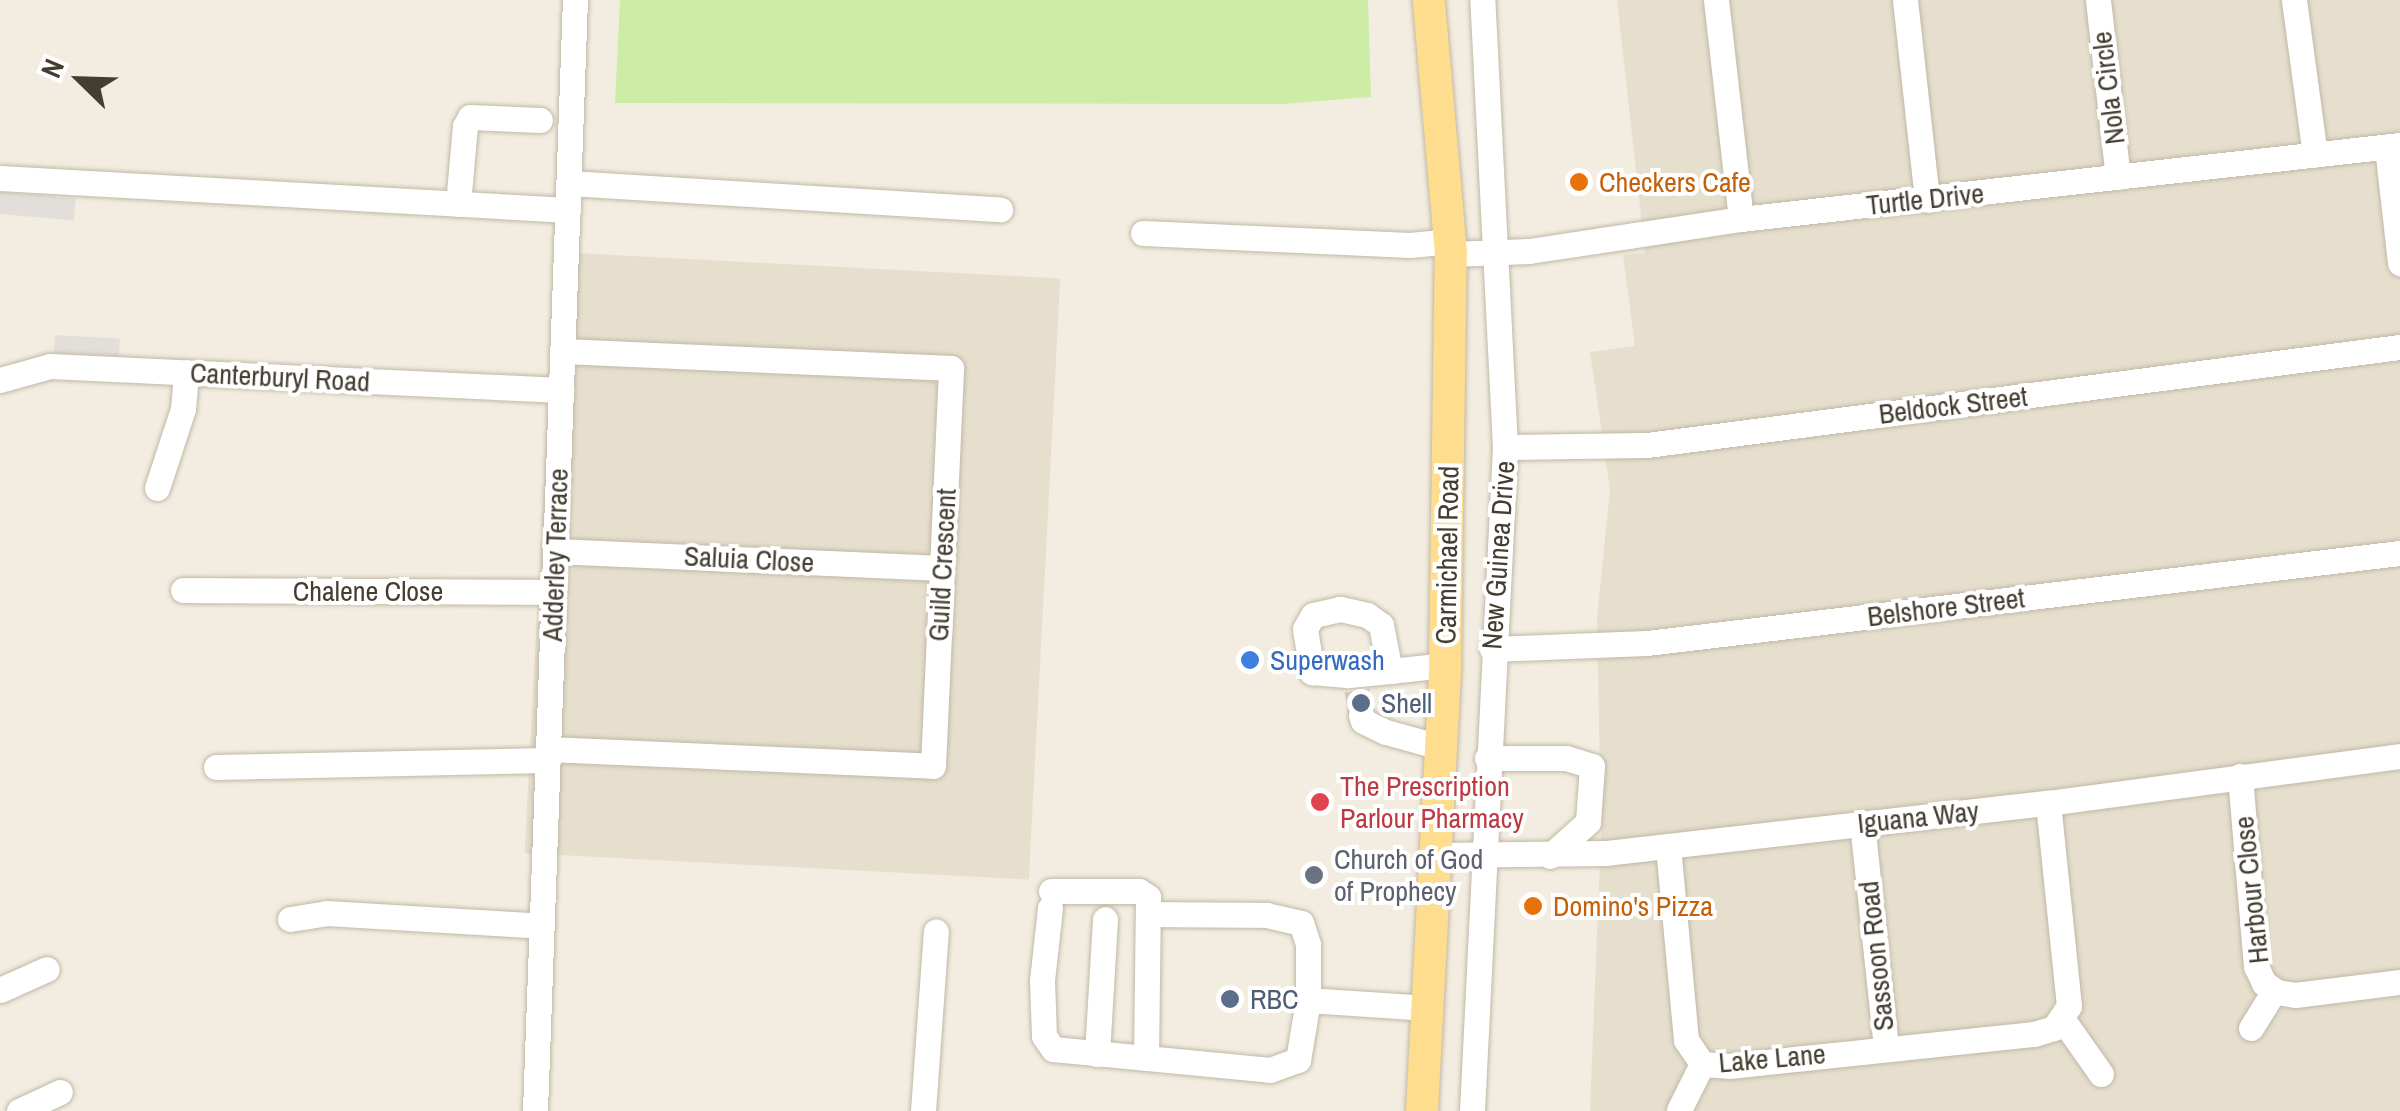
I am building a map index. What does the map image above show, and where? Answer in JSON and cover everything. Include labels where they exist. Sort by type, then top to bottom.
[{"type":"main road","name":"Carmichael Road","points":[[1422,1111],[1445,665],[1451,248],[1429,0]]},
{"type":"street","name":"Adderley Terrace","points":[[535,1111],[576,0]]},
{"type":"street","name":"New Guinea Drive","points":[[1472,1111],[1486,758],[1505,447],[1482,0]]},
{"type":"street","points":[[1716,0],[1741,219]]},
{"type":"street","points":[[1905,0],[1927,200]]},
{"type":"street","name":"Nola Circle","points":[[2098,0],[2118,177]]},
{"type":"street","points":[[2294,0],[2315,155]]},
{"type":"street","points":[[458,204],[464,126],[470,117],[540,120]]},
{"type":"street","points":[[2393,146],[2400,263]]},
{"type":"street","name":"Turtle Drive","points":[[1143,233],[1410,245],[1496,253],[1741,219],[2393,146]]},
{"type":"street","points":[[0,178],[568,210]]},
{"type":"street","points":[[569,183],[1000,209]]},
{"type":"street","name":"Beldock Street","points":[[1505,447],[1647,444],[2400,347]]},
{"type":"street","name":"Guild Crescent","points":[[548,754],[932,766],[951,368],[563,351]]},
{"type":"street","name":"Canterburyl Road","points":[[0,380],[50,366],[561,390]]},
{"type":"street","points":[[157,488],[183,410],[186,372]]},
{"type":"street","name":"Saluia Close","points":[[556,551],[942,568]]},
{"type":"street","name":"Belshore Street","points":[[1492,649],[1648,643],[2400,553]]},
{"type":"street","name":"Chalene Close","points":[[183,590],[554,592]]},
{"type":"street","points":[[1356,693],[1312,672],[1306,629],[1312,614],[1340,609],[1367,615],[1381,625],[1390,671]]},
{"type":"street","points":[[1356,693],[1390,671],[1445,665]]},
{"type":"street","points":[[1356,693],[1363,721],[1386,732],[1440,746]]},
{"type":"street","points":[[216,767],[548,754]]},
{"type":"street","name":"Iguana Way","points":[[1435,855],[1550,856],[1668,846],[2048,803],[2400,756]]},
{"type":"street","points":[[1486,758],[1566,758],[1592,766],[1588,822],[1550,856]]},
{"type":"street","name":"Harbour Close","points":[[2240,776],[2256,966],[2274,991],[2296,995],[2400,982]]},
{"type":"street","points":[[2048,803],[2069,1006],[2063,1020],[2101,1074]]},
{"type":"street","name":"Sassoon Road","points":[[1862,824],[1886,1046],[2034,1034],[2063,1020]]},
{"type":"street","name":"Lake Lane","points":[[1668,846],[1686,1040],[1702,1064],[1729,1066],[1886,1046]]},
{"type":"street","points":[[1146,1057],[1151,914],[1148,897],[1139,891],[1050,899],[1042,980],[1044,1036],[1052,1048],[1270,1070],[1292,1065],[1303,1048],[1308,1000],[1308,944],[1301,923],[1267,916],[1151,914]]},
{"type":"street","points":[[290,919],[326,913],[542,926]]},
{"type":"street","points":[[1097,1054],[1105,919]]},
{"type":"street","points":[[923,1111],[936,931]]},
{"type":"street","points":[[0,990],[47,970]]},
{"type":"street","points":[[2251,1028],[2274,991]]},
{"type":"street","points":[[1308,1000],[1428,1008]]},
{"type":"street","points":[[1679,1110],[1702,1064]]},
{"type":"street","points":[[19,1111],[60,1092]]},
{"type":"shaded area","points":[[1617,0],[2400,0],[2400,1111],[1590,1111],[1601,831],[1597,618],[1610,489],[1590,352],[1635,346],[1623,255],[1645,253]]},
{"type":"shaded area","points":[[0,192],[76,199],[74,221],[0,214]]},
{"type":"shaded area","points":[[556,252],[1060,278],[1029,880],[524,853]]},
{"type":"shaded area","points":[[55,335],[120,338],[119,356],[54,353]]},
{"type":"green space","points":[[620,0],[1368,0],[1371,97],[1282,104],[615,103]]},
{"type":"tunnel","points":[[1357,690],[1361,715]]},
{"type":"place","name":"Checkers Cafe","points":[[1579,182]]},
{"type":"place","name":"Superwash","points":[[1250,660]]},
{"type":"place","name":"Shell","points":[[1361,703]]},
{"type":"place","name":"The Prescription Parlour Pharmacy","points":[[1320,802]]},
{"type":"place","name":"Church of God of Prophecy","points":[[1314,875]]},
{"type":"place","name":"Domino's Pizza","points":[[1533,906]]},
{"type":"place","name":"RBC","points":[[1230,999]]}]
